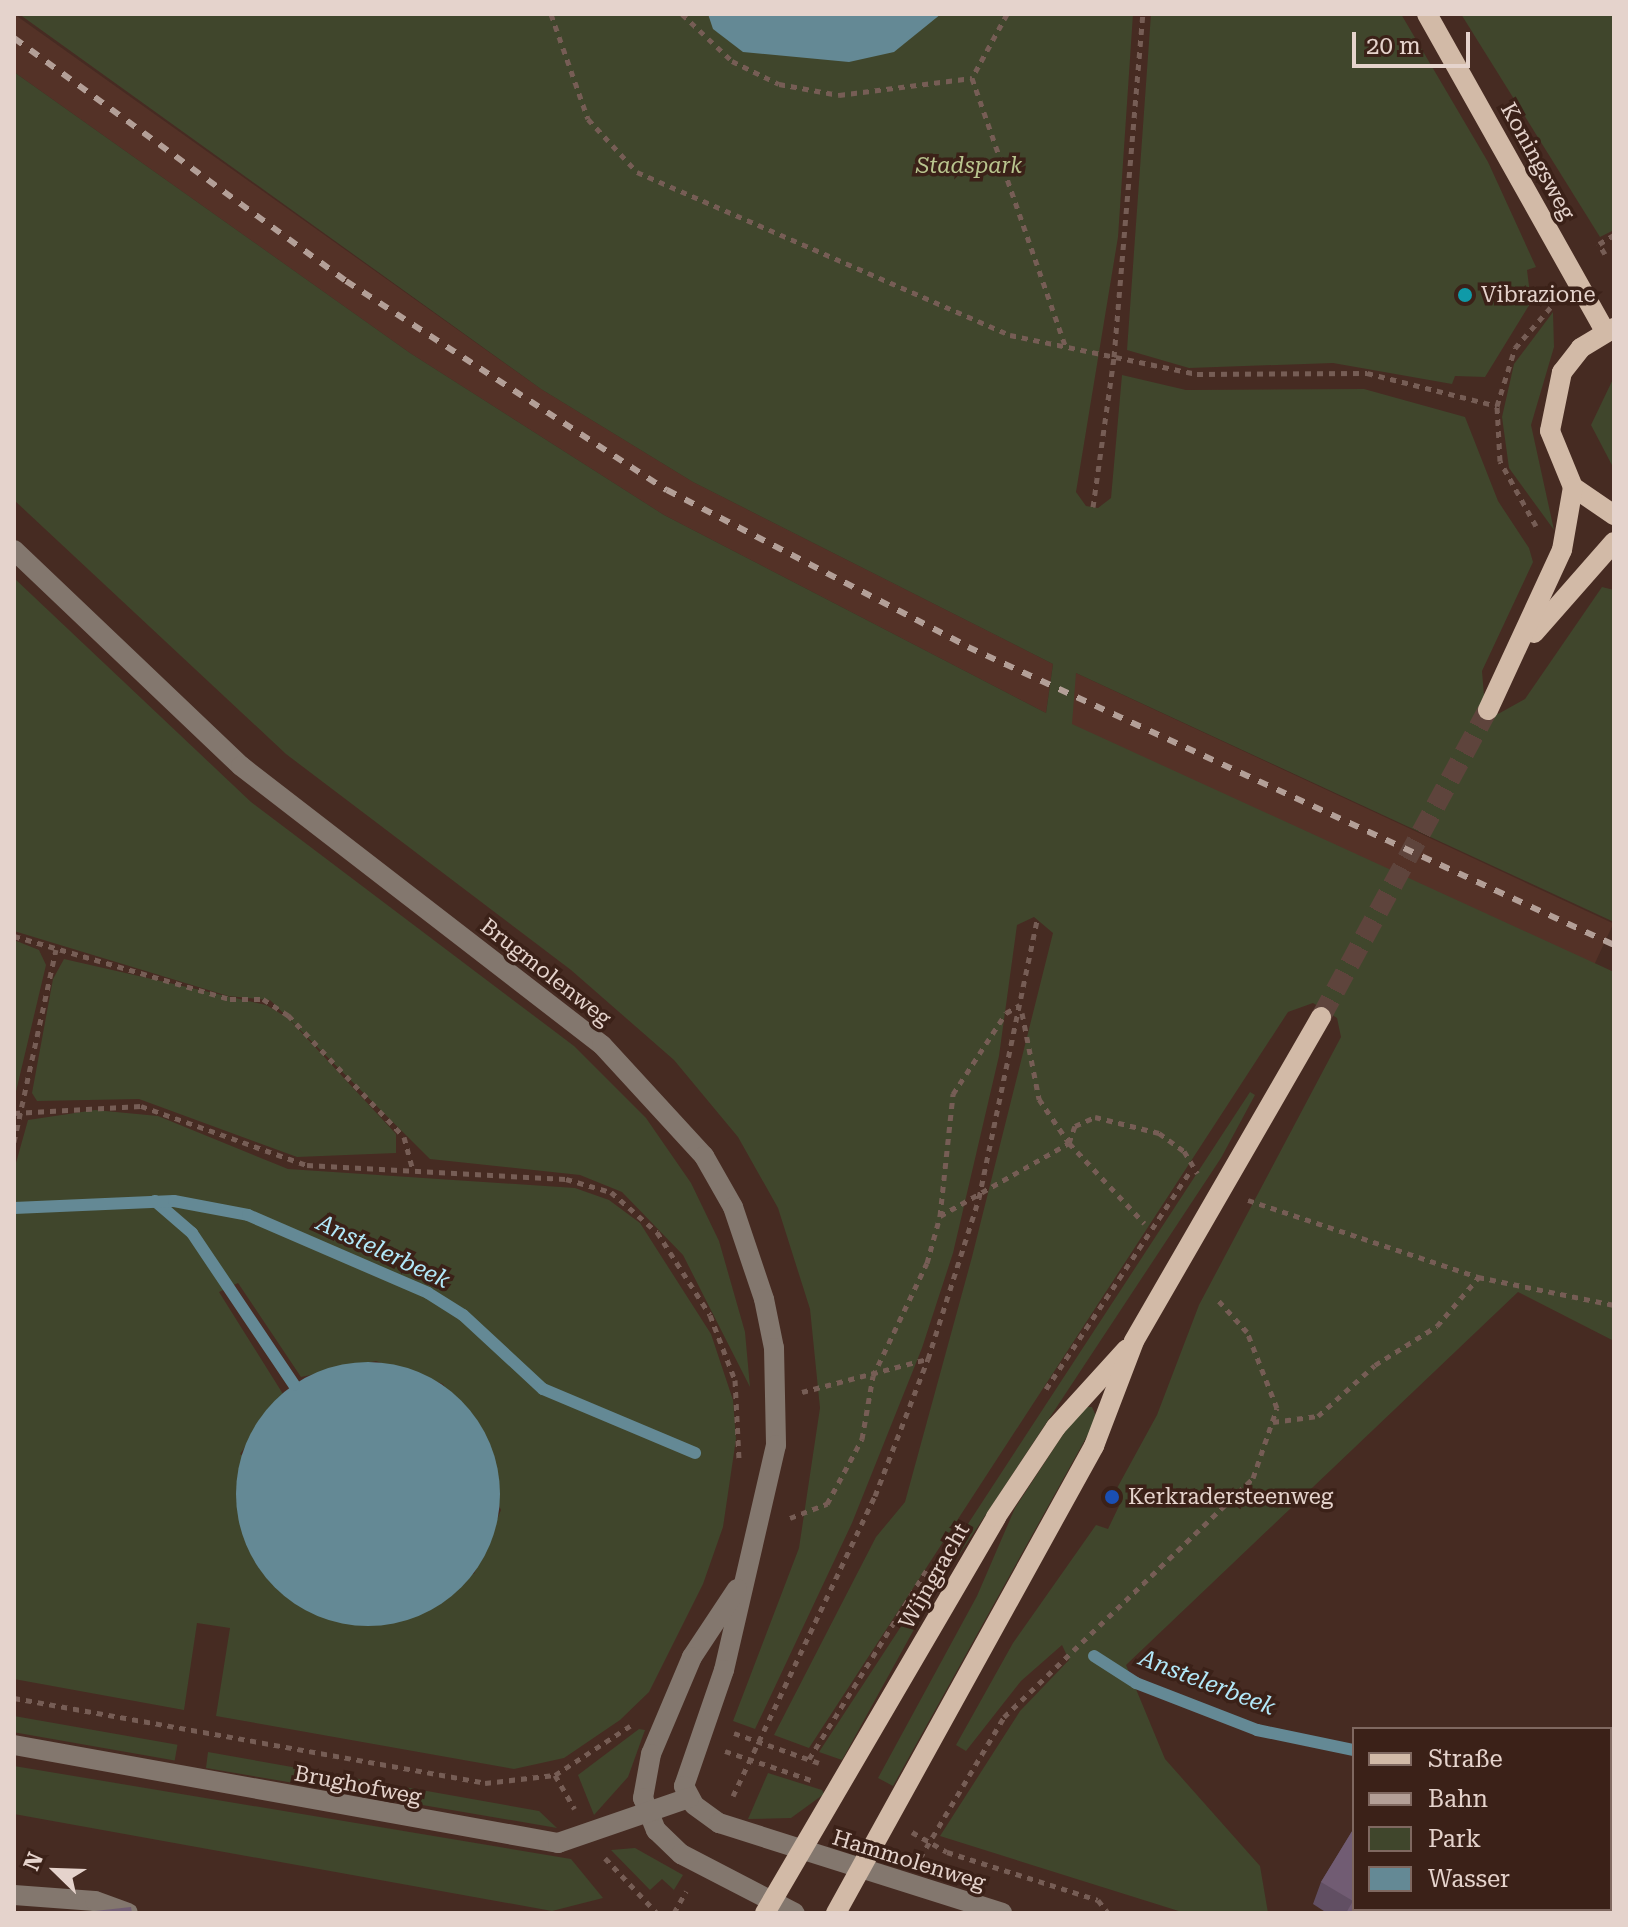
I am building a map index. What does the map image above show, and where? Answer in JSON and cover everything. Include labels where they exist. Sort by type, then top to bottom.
[{"type":"main road","name":"Koningsweg","points":[[1427,14],[1579,286],[1610,330]]},
{"type":"main road","points":[[1610,330],[1562,372],[1551,401],[1557,461],[1573,487],[1614,515]]},
{"type":"main road","points":[[1488,710],[1523,645],[1562,550],[1573,487]]},
{"type":"main road","points":[[1523,645],[1614,542]]},
{"type":"main road","name":"Wijngracht","points":[[859,1871],[1094,1446],[1134,1341],[1321,1017]]},
{"type":"main road","name":"Wijngracht","points":[[803,1853],[996,1517],[1056,1427],[1134,1341]]},
{"type":"main road","points":[[769,1907],[803,1853]]},
{"type":"main road","points":[[836,1913],[859,1871]]},
{"type":"street","name":"Brugmolenweg","points":[[14,550],[241,766],[651,1091],[704,1156],[745,1236],[774,1348],[776,1393],[765,1514],[744,1579],[724,1670],[683,1772],[689,1798]]},
{"type":"street","name":"Brugmolenweg","points":[[648,1815],[642,1781],[661,1728],[692,1657],[744,1579]]},
{"type":"street","name":"Brughofweg","points":[[14,1745],[521,1839],[558,1843],[648,1815],[689,1798]]},
{"type":"street","points":[[689,1798],[719,1823],[803,1853]]},
{"type":"street","points":[[648,1815],[681,1854],[769,1907],[795,1913]]},
{"type":"street","name":"Hammolenweg","points":[[803,1853],[1002,1913]]},
{"type":"street","points":[[14,1895],[95,1901],[128,1913]]},
{"type":"path","points":[[551,14],[588,119],[637,172],[1010,335],[1197,374],[1367,373],[1497,406]]},
{"type":"path","points":[[682,14],[732,61],[779,84],[839,95],[972,78]]},
{"type":"path","points":[[1007,14],[972,78],[1065,346]]},
{"type":"path","points":[[1093,507],[1114,357],[1143,14]]},
{"type":"path","points":[[1605,254],[1599,244],[1614,235]]},
{"type":"path","points":[[1562,550],[1510,487],[1497,406],[1524,336],[1579,286]]},
{"type":"path","points":[[751,1759],[875,1496],[928,1359],[980,1193],[1037,921]]},
{"type":"path","points":[[14,936],[56,950],[165,975],[224,998],[268,1002],[288,1015],[404,1137],[412,1167]]},
{"type":"path","points":[[14,1142],[17,1113],[56,950]]},
{"type":"path","points":[[1021,1004],[1027,1067],[1069,1143],[1144,1223]]},
{"type":"path","points":[[765,1514],[798,1519],[827,1504],[870,1419],[873,1376],[927,1263],[940,1216],[953,1094],[1006,1013],[1021,1004]]},
{"type":"path","points":[[17,1113],[119,1103],[192,1123],[225,1138],[307,1165],[412,1167],[566,1179],[623,1200],[690,1279],[738,1397],[738,1465]]},
{"type":"path","points":[[940,1216],[1069,1143],[1075,1126],[1095,1117],[1159,1133],[1184,1151],[1191,1170]]},
{"type":"path","points":[[1225,1188],[1478,1277],[1614,1305]]},
{"type":"path","points":[[1218,1300],[1247,1332],[1271,1383],[1273,1422],[1318,1416],[1375,1365],[1437,1326],[1478,1277]]},
{"type":"path","points":[[738,1397],[823,1391],[928,1359]]},
{"type":"path","name":"Hammolenweg","points":[[1108,1913],[1098,1900],[927,1841],[1004,1717],[1230,1504],[1268,1449],[1273,1422]]},
{"type":"path","name":"Brughofweg","points":[[14,1698],[452,1778],[510,1783],[555,1775],[638,1720]]},
{"type":"shaded area","points":[[14,14],[541,389],[693,482],[1053,664],[1046,713],[664,515],[410,353],[14,72]]},
{"type":"shaded area","points":[[1076,673],[1613,924],[1592,970],[1054,719]]},
{"type":"green space","name":"Stadspark","points":[[19,14],[1133,14],[1118,237],[1076,492],[1086,506],[1098,508],[1111,498],[1122,375],[1186,390],[1364,389],[1465,417],[1498,501],[1529,548],[1533,562],[1482,671],[1485,708],[1498,714],[1525,699],[1602,587],[1614,590],[1614,922],[1076,673],[1072,724],[1614,972],[1614,1341],[1518,1292],[1126,1665],[1165,1759],[1260,1866],[1268,1913],[1185,1913],[940,1836],[1020,1711],[1069,1660],[1062,1645],[1021,1681],[966,1751],[956,1745],[1013,1643],[1096,1525],[1108,1529],[1119,1506],[1110,1501],[1157,1415],[1199,1305],[1341,1037],[1337,1018],[1313,1003],[1288,1012],[809,1748],[774,1735],[876,1537],[905,1502],[972,1257],[1053,933],[1034,917],[1017,925],[999,1056],[953,1253],[922,1348],[852,1523],[755,1729],[733,1721],[799,1548],[820,1408],[810,1309],[778,1208],[738,1137],[674,1060],[571,970],[286,754],[14,500],[14,72],[410,353],[664,515],[1046,713],[1053,664],[693,482],[541,389]]},
{"type":"green space","points":[[1151,14],[1401,14],[1488,162],[1536,267],[1527,270],[1531,302],[1485,377],[1455,376],[1452,384],[1333,363],[1189,368],[1127,350]]},
{"type":"green space","points":[[1461,14],[1614,14],[1614,230],[1600,237]]},
{"type":"green space","points":[[1553,312],[1554,347],[1531,425],[1554,530],[1509,468],[1502,417],[1514,364]]},
{"type":"green space","points":[[1614,377],[1614,469],[1591,425]]},
{"type":"green space","points":[[14,578],[251,802],[574,1046],[646,1118],[691,1183],[719,1241],[745,1332],[750,1387],[683,1255],[622,1192],[580,1175],[430,1159],[270,1000],[228,996],[14,931]]},
{"type":"green space","points":[[14,940],[39,950],[46,965],[14,1100]]},
{"type":"green space","points":[[64,959],[266,1005],[288,1018],[396,1134],[396,1153],[297,1157],[139,1099],[37,1101],[32,1093],[53,979]]},
{"type":"green space","points":[[1250,1092],[1255,1095],[1221,1158],[934,1593],[842,1760],[819,1752]]},
{"type":"green space","points":[[95,1110],[158,1116],[288,1169],[575,1188],[609,1200],[640,1223],[711,1334],[733,1400],[736,1439],[723,1527],[703,1584],[649,1692],[620,1720],[564,1758],[514,1769],[216,1716],[230,1628],[197,1623],[184,1710],[14,1679],[14,1170],[28,1120]],"holes":[[[238,1283],[301,1377],[376,1361],[443,1384],[501,1510],[474,1574],[240,1454],[283,1394],[219,1292]]]},
{"type":"green space","points":[[1081,1407],[1092,1407],[1097,1418],[893,1786],[878,1778],[977,1596],[1015,1508]]},
{"type":"green space","points":[[14,1716],[177,1745],[175,1761],[14,1732]]},
{"type":"green space","points":[[639,1729],[645,1730],[628,1777],[594,1815],[578,1775]]},
{"type":"green space","points":[[208,1752],[539,1811],[557,1828],[206,1768]]},
{"type":"green space","points":[[14,1766],[571,1859],[603,1898],[552,1911],[14,1814]]},
{"type":"green space","points":[[768,1773],[822,1790],[824,1794],[791,1818],[748,1819]]},
{"type":"green space","points":[[1612,1838],[1614,1913],[1540,1911],[1612,1911]]},
{"type":"green space","points":[[635,1848],[683,1875],[674,1890],[662,1879],[650,1890],[611,1850]]},
{"type":"water","points":[[708,14],[941,14],[894,52],[849,62],[743,52],[713,29]]},
{"type":"water","points":[[368,1362],[418,1372],[452,1392],[470,1410],[490,1444],[500,1494],[490,1544],[470,1578],[452,1596],[418,1616],[368,1626],[318,1616],[284,1596],[266,1578],[246,1544],[236,1494],[246,1444],[266,1410],[284,1392],[318,1372]]},
{"type":"building","points":[[1352,1831],[1352,1900],[1321,1882]]},
{"type":"building","points":[[1352,1903],[1352,1911],[1460,1911],[1459,1913],[1346,1913]]},
{"type":"building","points":[[131,1907],[132,1913],[77,1913]]},
{"type":"waterway","points":[[155,1201],[192,1233],[294,1385]]},
{"type":"waterway","name":"Anstelerbeek","points":[[14,1208],[174,1201],[248,1215],[428,1293],[463,1315],[543,1389],[695,1453]]},
{"type":"waterway","name":"Anstelerbeek","points":[[1094,1656],[1136,1683],[1257,1730],[1352,1750]]},
{"type":"tunnel","points":[[1321,1017],[1488,710]]},
{"type":"railway","points":[[14,38],[346,281],[667,490],[968,647],[1614,945]]},
{"type":"place","name":"Vibrazione","points":[[1465,295]]},
{"type":"place","name":"Kerkradersteenweg","points":[[1112,1497]]}]
